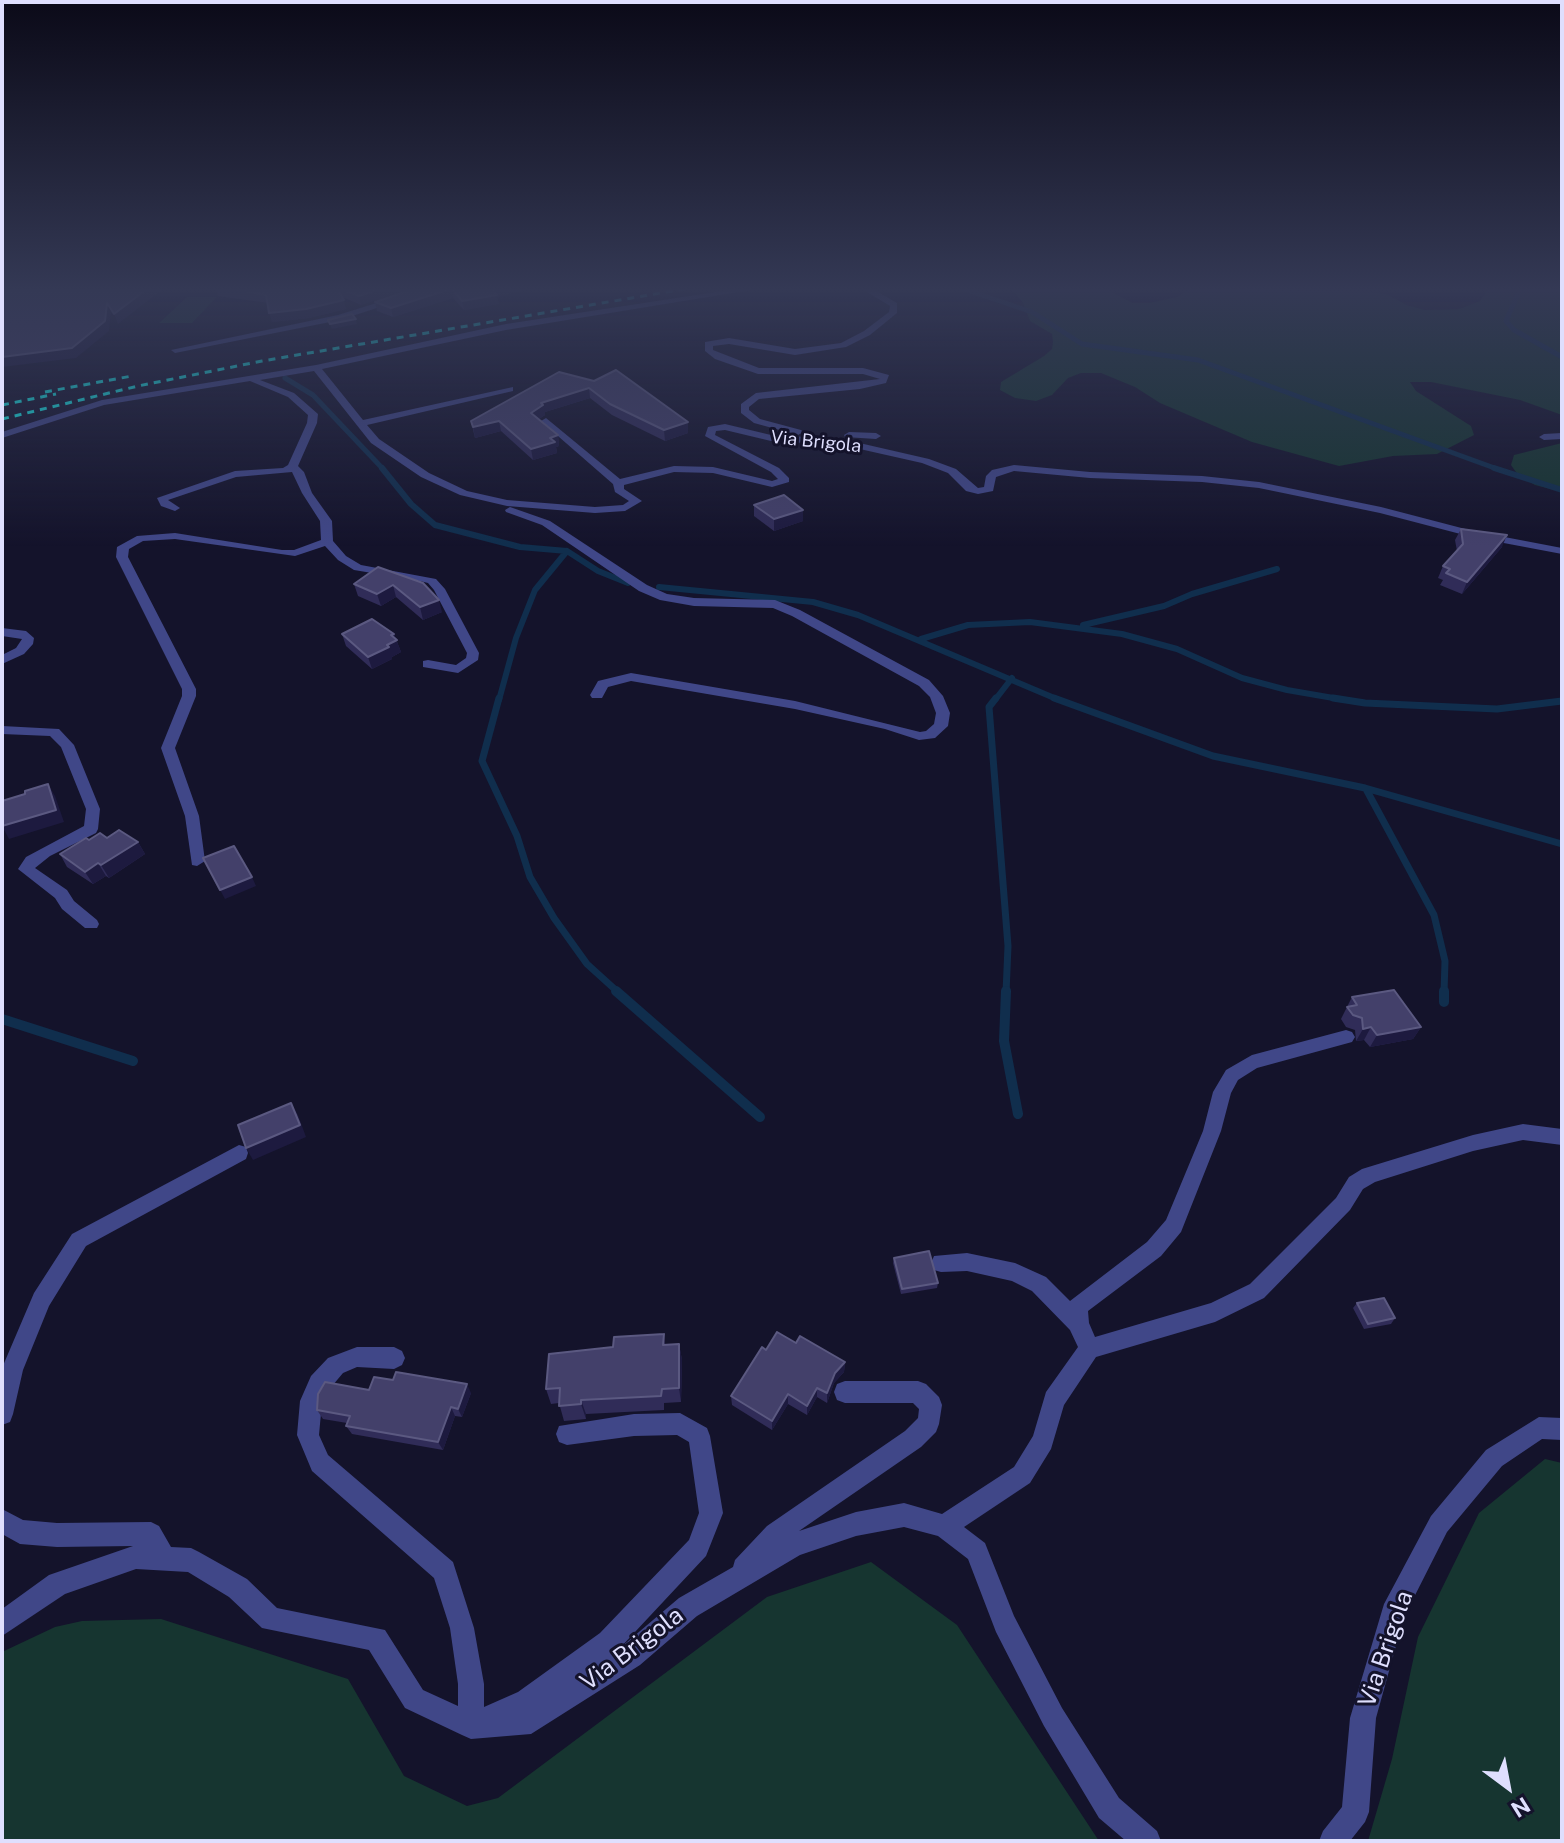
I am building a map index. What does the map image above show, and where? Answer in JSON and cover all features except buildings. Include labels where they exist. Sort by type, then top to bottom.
[{"type":"street","points":[[2,435],[102,403],[272,375]]},
{"type":"street","points":[[322,375],[375,441],[425,475],[546,523],[643,588],[664,597],[694,602],[775,604],[796,613],[924,683],[936,696],[943,713],[941,726],[930,735],[919,736],[795,705],[641,678],[615,679],[603,684],[597,695]]},
{"type":"street","points":[[876,436],[794,432],[757,421],[744,411],[744,406],[751,399],[767,394],[874,384],[886,379],[883,375]]},
{"type":"street","points":[[175,508],[165,504],[162,498],[235,474],[285,471],[292,467],[313,414],[285,391],[247,379]]},
{"type":"street","points":[[360,424],[510,389]]},
{"type":"street","points":[[483,499],[595,510],[614,510],[636,503],[634,498],[619,490],[618,483],[546,421]]},
{"type":"street","name":"Via Brigola","points":[[618,483],[644,474],[694,468],[772,484],[785,480],[775,470],[710,436],[711,429],[725,427],[771,438],[842,442],[925,461],[952,471],[970,489],[978,491],[989,489],[991,476],[996,472],[1014,468],[1090,475],[1202,479],[1259,485],[1366,507],[1472,534],[1562,551]]},
{"type":"street","points":[[1544,437],[1562,436]]},
{"type":"street","points":[[292,467],[299,472],[307,493],[326,521],[327,542],[358,568],[421,578],[432,581],[439,589],[473,653],[472,660],[458,669],[428,664]]},
{"type":"street","points":[[197,861],[192,816],[168,748],[189,689],[122,557],[123,547],[141,538],[175,536],[295,553],[327,542]]},
{"type":"street","points":[[2,632],[22,634],[28,638],[20,651],[2,660]]},
{"type":"street","points":[[2,730],[54,732],[67,745],[94,819],[91,829],[45,852],[31,861],[26,869],[61,894],[68,905],[91,924]]},
{"type":"street","points":[[1078,1323],[1078,1306],[1154,1249],[1174,1226],[1212,1131],[1222,1092],[1232,1075],[1252,1062],[1346,1037]]},
{"type":"street","points":[[944,1526],[1022,1475],[1043,1441],[1054,1400],[1089,1349],[1215,1312],[1257,1291],[1343,1204],[1356,1183],[1369,1175],[1473,1143],[1523,1132],[1562,1137]]},
{"type":"street","points":[[2,1414],[12,1370],[41,1300],[79,1240],[239,1153]]},
{"type":"street","points":[[941,1263],[967,1262],[1015,1272],[1039,1284],[1078,1323],[1089,1349]]},
{"type":"street","points":[[394,1358],[357,1357],[336,1365],[319,1384],[311,1401],[308,1435],[320,1463],[444,1571],[464,1642],[471,1684],[471,1726]]},
{"type":"street","points":[[735,1580],[775,1534],[913,1439],[928,1424],[931,1405],[918,1392],[845,1392]]},
{"type":"street","points":[[2,1624],[58,1584],[136,1557],[191,1560],[238,1588],[271,1619],[376,1639],[414,1699],[471,1726],[527,1701],[609,1642],[698,1548],[711,1513],[699,1436],[680,1424],[634,1425],[567,1434]]},
{"type":"street","name":"Via Brigola","points":[[1333,1841],[1355,1812],[1363,1718],[1393,1613],[1439,1524],[1494,1458],[1539,1428],[1562,1429]]},
{"type":"street","name":"Via Brigola","points":[[471,1726],[531,1721],[631,1656],[688,1607],[794,1545],[856,1524],[904,1515],[944,1526],[977,1551],[1005,1623],[1053,1717],[1109,1808],[1147,1841]]},
{"type":"street","points":[[2,1521],[20,1532],[57,1535],[151,1534],[164,1559]]},
{"type":"green space","points":[[1013,375],[1076,375],[1068,378],[1052,395],[1036,401],[1015,398],[1000,390],[1001,382]]},
{"type":"green space","points":[[1106,375],[1562,375],[1562,415],[1520,400],[1431,382],[1410,382],[1416,391],[1471,426],[1474,435],[1437,454],[1393,456],[1339,466],[1252,442],[1160,403],[1135,387]]},
{"type":"green space","points":[[1562,443],[1562,492],[1535,485],[1518,475],[1511,465],[1514,455]]},
{"type":"green space","points":[[1545,1459],[1562,1463],[1562,1841],[1368,1841],[1392,1759],[1418,1637],[1479,1513]]},
{"type":"green space","points":[[871,1562],[957,1625],[1099,1841],[2,1841],[2,1652],[55,1627],[82,1621],[161,1619],[348,1679],[404,1776],[467,1806],[498,1798],[767,1597]]},
{"type":"waterway","points":[[1239,375],[1499,469]]},
{"type":"waterway","points":[[285,378],[313,395],[384,470]]},
{"type":"waterway","points":[[382,468],[411,504],[435,525],[520,547],[567,551]]},
{"type":"waterway","points":[[1494,468],[1499,469]]},
{"type":"waterway","points":[[1499,469],[1562,490]]},
{"type":"waterway","points":[[499,700],[516,638],[535,590],[567,551]]},
{"type":"waterway","points":[[567,551],[598,571],[628,583]]},
{"type":"waterway","points":[[1083,625],[1164,606],[1192,594],[1277,569]]},
{"type":"waterway","points":[[659,587],[813,602],[858,615],[1011,680]]},
{"type":"waterway","points":[[921,639],[968,625],[1030,622],[1122,634],[1177,649],[1242,678],[1337,699]]},
{"type":"waterway","points":[[995,700],[1011,680]]},
{"type":"waterway","points":[[1011,680],[1056,699]]},
{"type":"waterway","points":[[499,698],[482,761],[517,836],[530,877],[554,918],[587,964],[619,993]]},
{"type":"waterway","points":[[996,698],[989,707],[1008,946],[1006,993]]},
{"type":"waterway","points":[[1333,698],[1337,699]]},
{"type":"waterway","points":[[1056,699],[1213,756],[1365,788],[1562,844]]},
{"type":"waterway","points":[[1337,699],[1365,703],[1497,709],[1562,701]]},
{"type":"waterway","points":[[1337,699],[1345,700]]},
{"type":"waterway","points":[[1366,789],[1434,915],[1445,961],[1444,993]]},
{"type":"waterway","points":[[616,991],[760,1117]]},
{"type":"waterway","points":[[1006,991],[1004,1041],[1018,1114]]},
{"type":"waterway","points":[[1444,993],[1444,1002]]},
{"type":"waterway","points":[[2,1019],[133,1061]]},
{"type":"railway","points":[[2,419],[193,375]]},
{"type":"railway","points":[[45,392],[132,376]]},
{"type":"railway","points":[[2,405],[56,394]]}]
